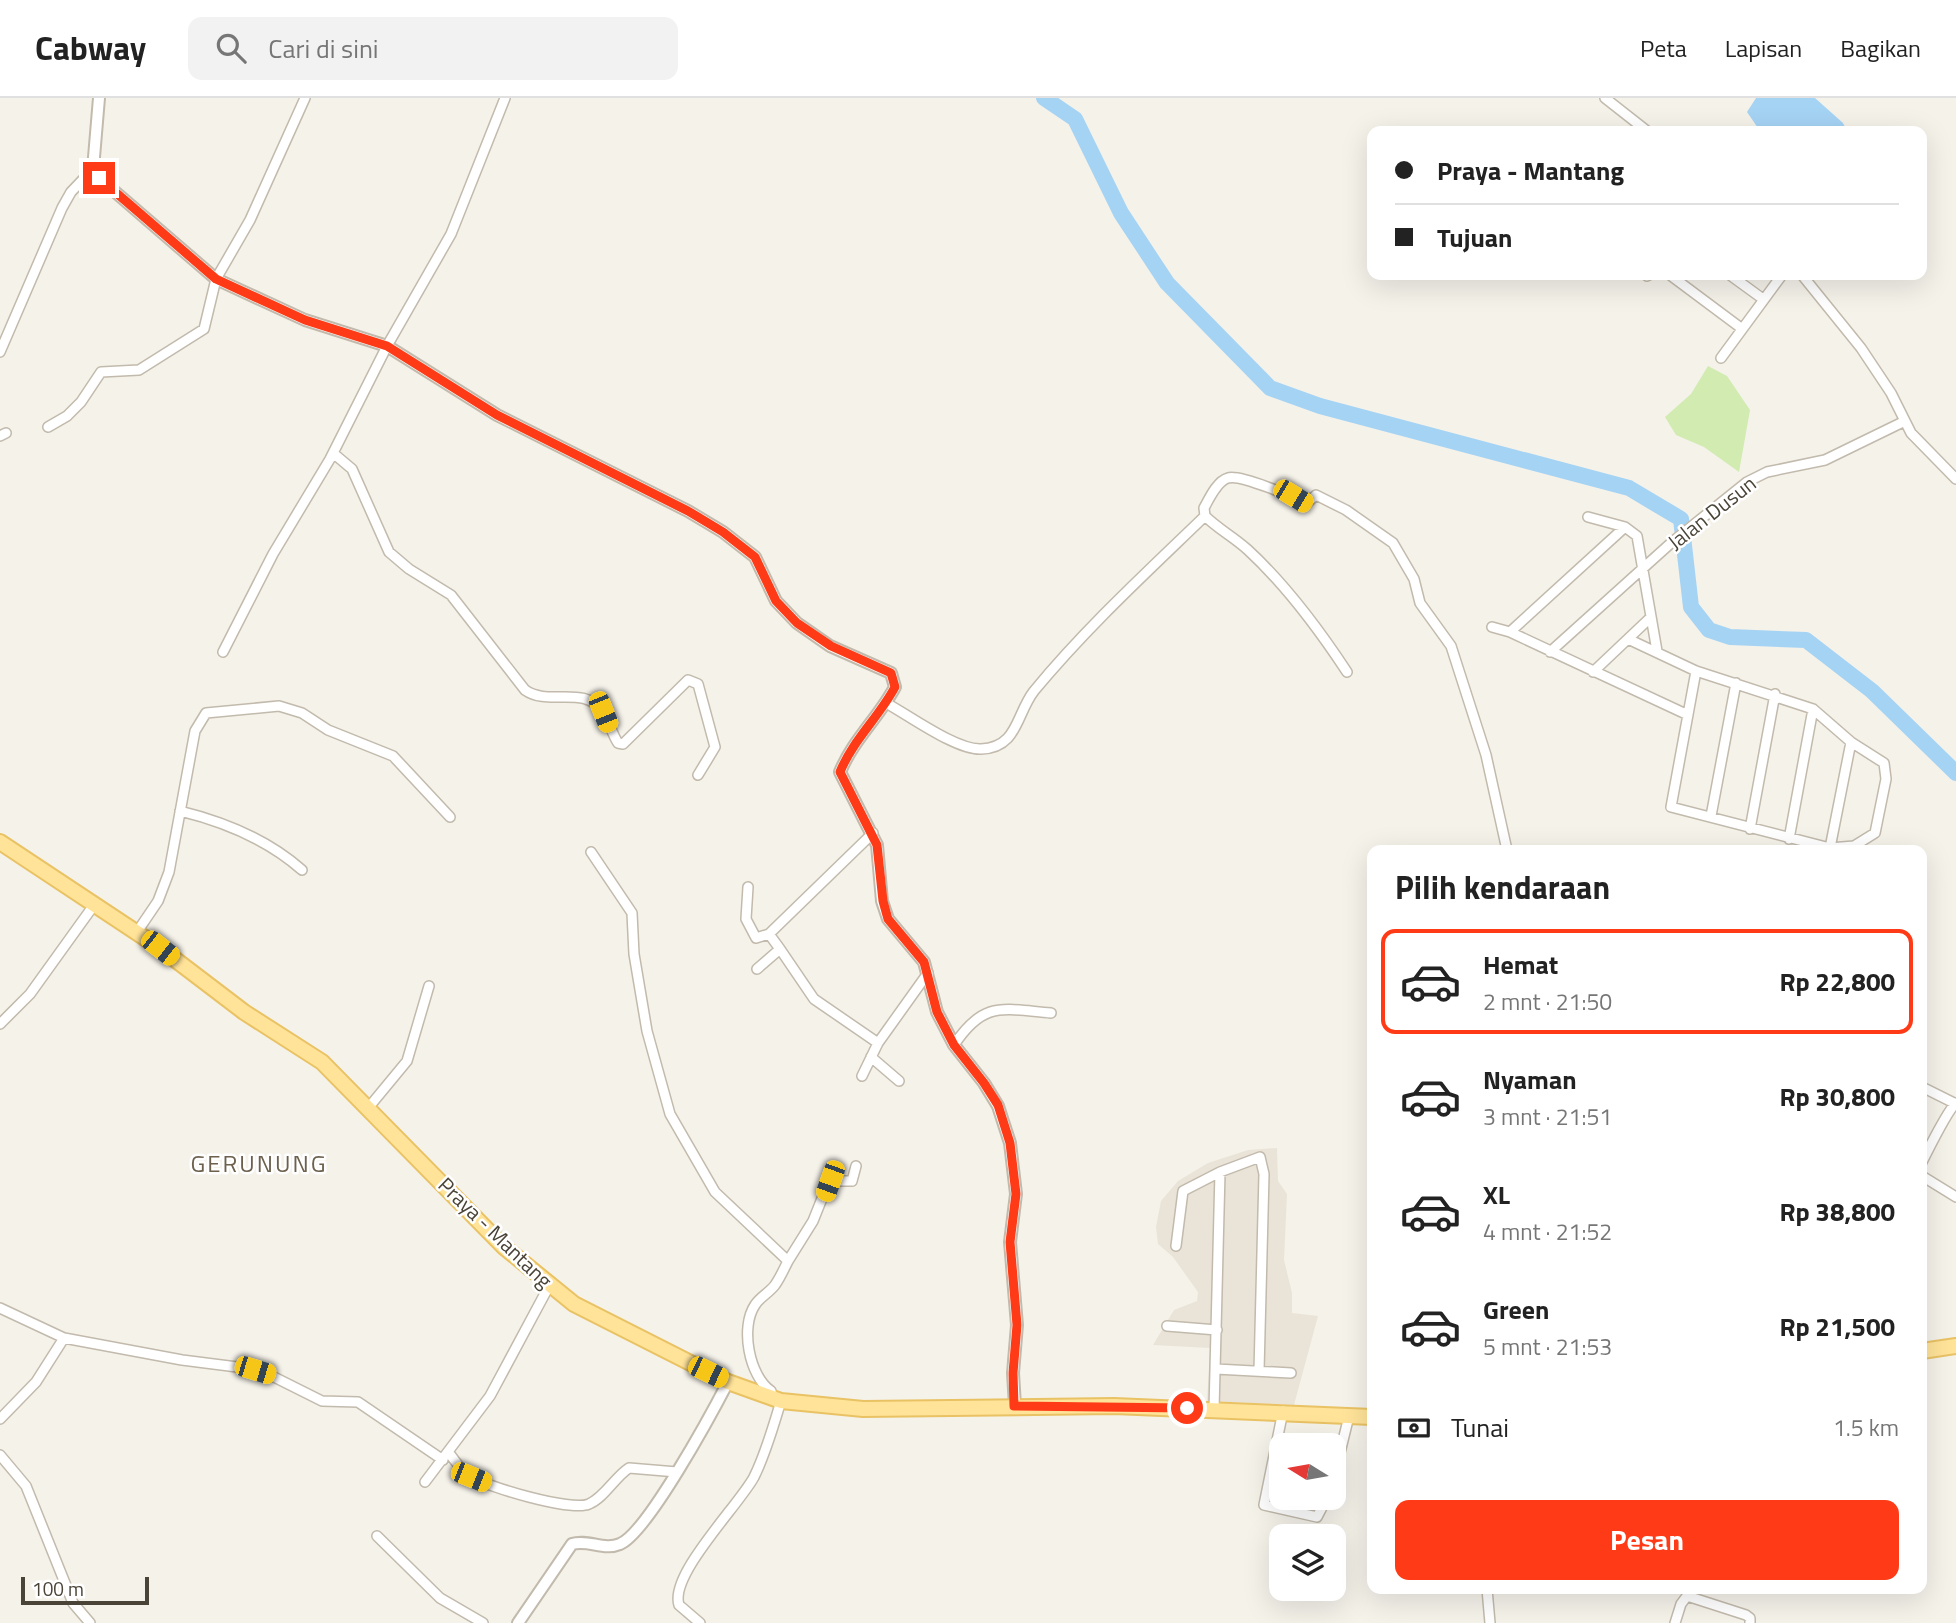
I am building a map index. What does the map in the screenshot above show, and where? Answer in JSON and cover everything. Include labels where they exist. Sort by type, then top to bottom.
[{"type":"main road","name":"Praya - Mantang","points":[[0,842],[137,932],[244,1012],[322,1062],[504,1247],[549,1286],[574,1304],[728,1382],[776,1400],[863,1409],[962,1410],[1014,1406],[1283,1411],[1367,1417]]},
{"type":"main road","points":[[1927,1350],[1956,1346]]},
{"type":"street","points":[[99,98],[93,169],[99,178],[216,279],[305,320],[387,346],[497,415],[688,511],[741,544],[755,557],[776,601],[797,623],[831,646],[891,673],[895,687],[886,704],[848,752],[840,772],[873,833],[879,856],[885,912],[896,930],[920,955],[928,972],[937,1012],[954,1045],[998,1105],[1014,1169],[1016,1194],[1010,1242],[1017,1325],[1013,1373],[1014,1406]]},
{"type":"street","points":[[48,426],[67,416],[101,372],[139,370],[204,329],[216,279],[250,220],[305,98]]},
{"type":"street","points":[[223,652],[273,554],[333,453],[387,346],[451,234],[505,98]]},
{"type":"street","points":[[1605,98],[1641,126]]},
{"type":"street","points":[[0,351],[62,208],[71,192],[93,169]]},
{"type":"street","points":[[1677,280],[1741,328]]},
{"type":"street","points":[[1737,280],[1763,299]]},
{"type":"street","points":[[1721,358],[1778,280]]},
{"type":"street","points":[[1806,280],[1861,348],[1918,441],[1956,479]]},
{"type":"street","name":"Jalan Dusun","points":[[1550,652],[1671,543],[1756,476],[1825,460],[1905,421]]},
{"type":"street","points":[[333,453],[352,469],[389,552],[409,569],[451,596],[525,690],[535,697],[547,699],[574,696],[585,699],[603,712],[618,743],[624,744],[688,680],[698,684],[715,747],[698,775]]},
{"type":"street","points":[[1347,672],[1312,619],[1274,576],[1248,550],[1205,516],[1203,508],[1220,482],[1233,478],[1293,496],[1306,504],[1316,495],[1346,510],[1396,547],[1415,583],[1420,603],[1455,656],[1486,755],[1506,845]]},
{"type":"street","points":[[886,704],[967,748],[982,749],[1006,742],[1012,737],[1032,694],[1085,632],[1205,516]]},
{"type":"street","points":[[1588,517],[1625,527],[1637,536],[1657,652]]},
{"type":"street","points":[[1510,632],[1625,527]]},
{"type":"street","points":[[1593,671],[1650,618]]},
{"type":"street","points":[[1492,627],[1510,632],[1688,715]]},
{"type":"street","points":[[1628,639],[1696,671],[1775,694],[1813,709],[1851,742],[1884,763],[1886,779],[1875,833],[1856,845]]},
{"type":"street","points":[[1696,671],[1671,807],[1689,814],[1711,816],[1750,829],[1816,845]]},
{"type":"street","points":[[1711,816],[1736,683]]},
{"type":"street","points":[[1750,829],[1775,694]]},
{"type":"street","points":[[137,932],[164,889],[192,740],[203,716],[215,712],[279,706],[302,713],[338,734],[387,752],[450,817]]},
{"type":"street","points":[[1789,839],[1813,709]]},
{"type":"street","points":[[1831,845],[1851,742]]},
{"type":"street","points":[[180,811],[236,829],[269,845],[302,870]]},
{"type":"street","points":[[748,887],[747,923],[757,939],[769,934],[873,833]]},
{"type":"street","points":[[591,852],[628,902],[632,913],[634,954],[646,1031],[670,1114],[715,1192],[788,1261]]},
{"type":"street","points":[[0,1024],[30,994],[94,905]]},
{"type":"street","points":[[769,934],[814,999],[878,1043]]},
{"type":"street","points":[[757,969],[780,948]]},
{"type":"street","points":[[862,1076],[878,1043],[928,972]]},
{"type":"street","points":[[369,1107],[407,1061],[420,1007],[429,986]]},
{"type":"street","points":[[954,1045],[970,1023],[982,1014],[995,1010],[1051,1013]]},
{"type":"street","points":[[871,1057],[899,1081]]},
{"type":"street","points":[[1927,1090],[1956,1104],[1949,1110],[1947,1120],[1927,1154]]},
{"type":"street","points":[[1177,1247],[1183,1191],[1220,1172],[1260,1157],[1264,1166],[1259,1371]]},
{"type":"street","points":[[700,1623],[679,1605],[678,1592],[708,1537],[754,1478],[768,1445],[776,1400],[772,1392],[761,1383],[752,1365],[750,1323],[755,1303],[775,1285],[813,1221],[830,1181],[852,1181],[856,1166]]},
{"type":"street","points":[[1214,1410],[1220,1172]]},
{"type":"street","points":[[1927,1179],[1956,1197]]},
{"type":"street","points":[[425,1482],[490,1396],[549,1286]]},
{"type":"street","points":[[0,1308],[64,1338],[182,1360],[245,1368],[270,1375],[322,1401],[358,1402],[446,1456],[466,1474],[486,1484],[545,1501],[580,1505],[592,1503],[629,1468],[677,1472]]},
{"type":"street","points":[[1167,1326],[1217,1330]]},
{"type":"street","points":[[0,1419],[36,1382],[64,1338]]},
{"type":"street","points":[[1216,1369],[1291,1373]]},
{"type":"street","points":[[518,1623],[572,1544],[582,1542],[611,1546],[629,1540],[677,1472],[728,1382]]},
{"type":"street","points":[[1279,1433],[1283,1411]]},
{"type":"street","points":[[1345,1433],[1349,1416]]},
{"type":"street","points":[[0,1455],[26,1486],[73,1603],[90,1623]]},
{"type":"street","points":[[1269,1480],[1264,1505],[1269,1506]]},
{"type":"street","points":[[1286,1510],[1317,1517],[1321,1510]]},
{"type":"street","points":[[377,1535],[435,1595],[483,1623]]},
{"type":"street","points":[[1487,1594],[1490,1623]]},
{"type":"street","points":[[1675,1623],[1681,1604],[1687,1596],[1746,1615],[1750,1618],[1750,1623]]},
{"type":"shaded area","points":[[1277,1148],[1278,1181],[1287,1194],[1284,1260],[1292,1293],[1292,1313],[1318,1316],[1294,1405],[1207,1401],[1210,1348],[1153,1345],[1174,1310],[1197,1301],[1198,1292],[1173,1257],[1158,1244],[1156,1227],[1161,1201],[1178,1181],[1208,1163],[1248,1150]]},
{"type":"green space","points":[[1708,366],[1727,376],[1750,410],[1739,472],[1704,447],[1676,435],[1665,417],[1691,394]]},
{"type":"water","points":[[1756,98],[1815,98],[1844,126],[1757,126],[1747,112]]},
{"type":"waterway","points":[[1044,98],[1075,119],[1121,213],[1167,283],[1270,388],[1320,406],[1629,488],[1681,519],[1691,607],[1709,630],[1730,637],[1806,640],[1872,691],[1956,773]]},
{"type":"district","name":"GERUNUNG","points":[[259,1164]]},
{"type":"route","points":[[99,178],[216,279],[305,320],[383,344],[497,415],[581,460],[688,511],[723,532],[755,557],[776,601],[797,623],[831,646],[891,673],[895,687],[886,704],[848,752],[840,772],[877,845],[883,901],[888,919],[924,962],[937,1012],[954,1045],[998,1105],[1010,1143],[1016,1194],[1010,1242],[1017,1325],[1013,1373],[1014,1406],[1187,1408]]}]
